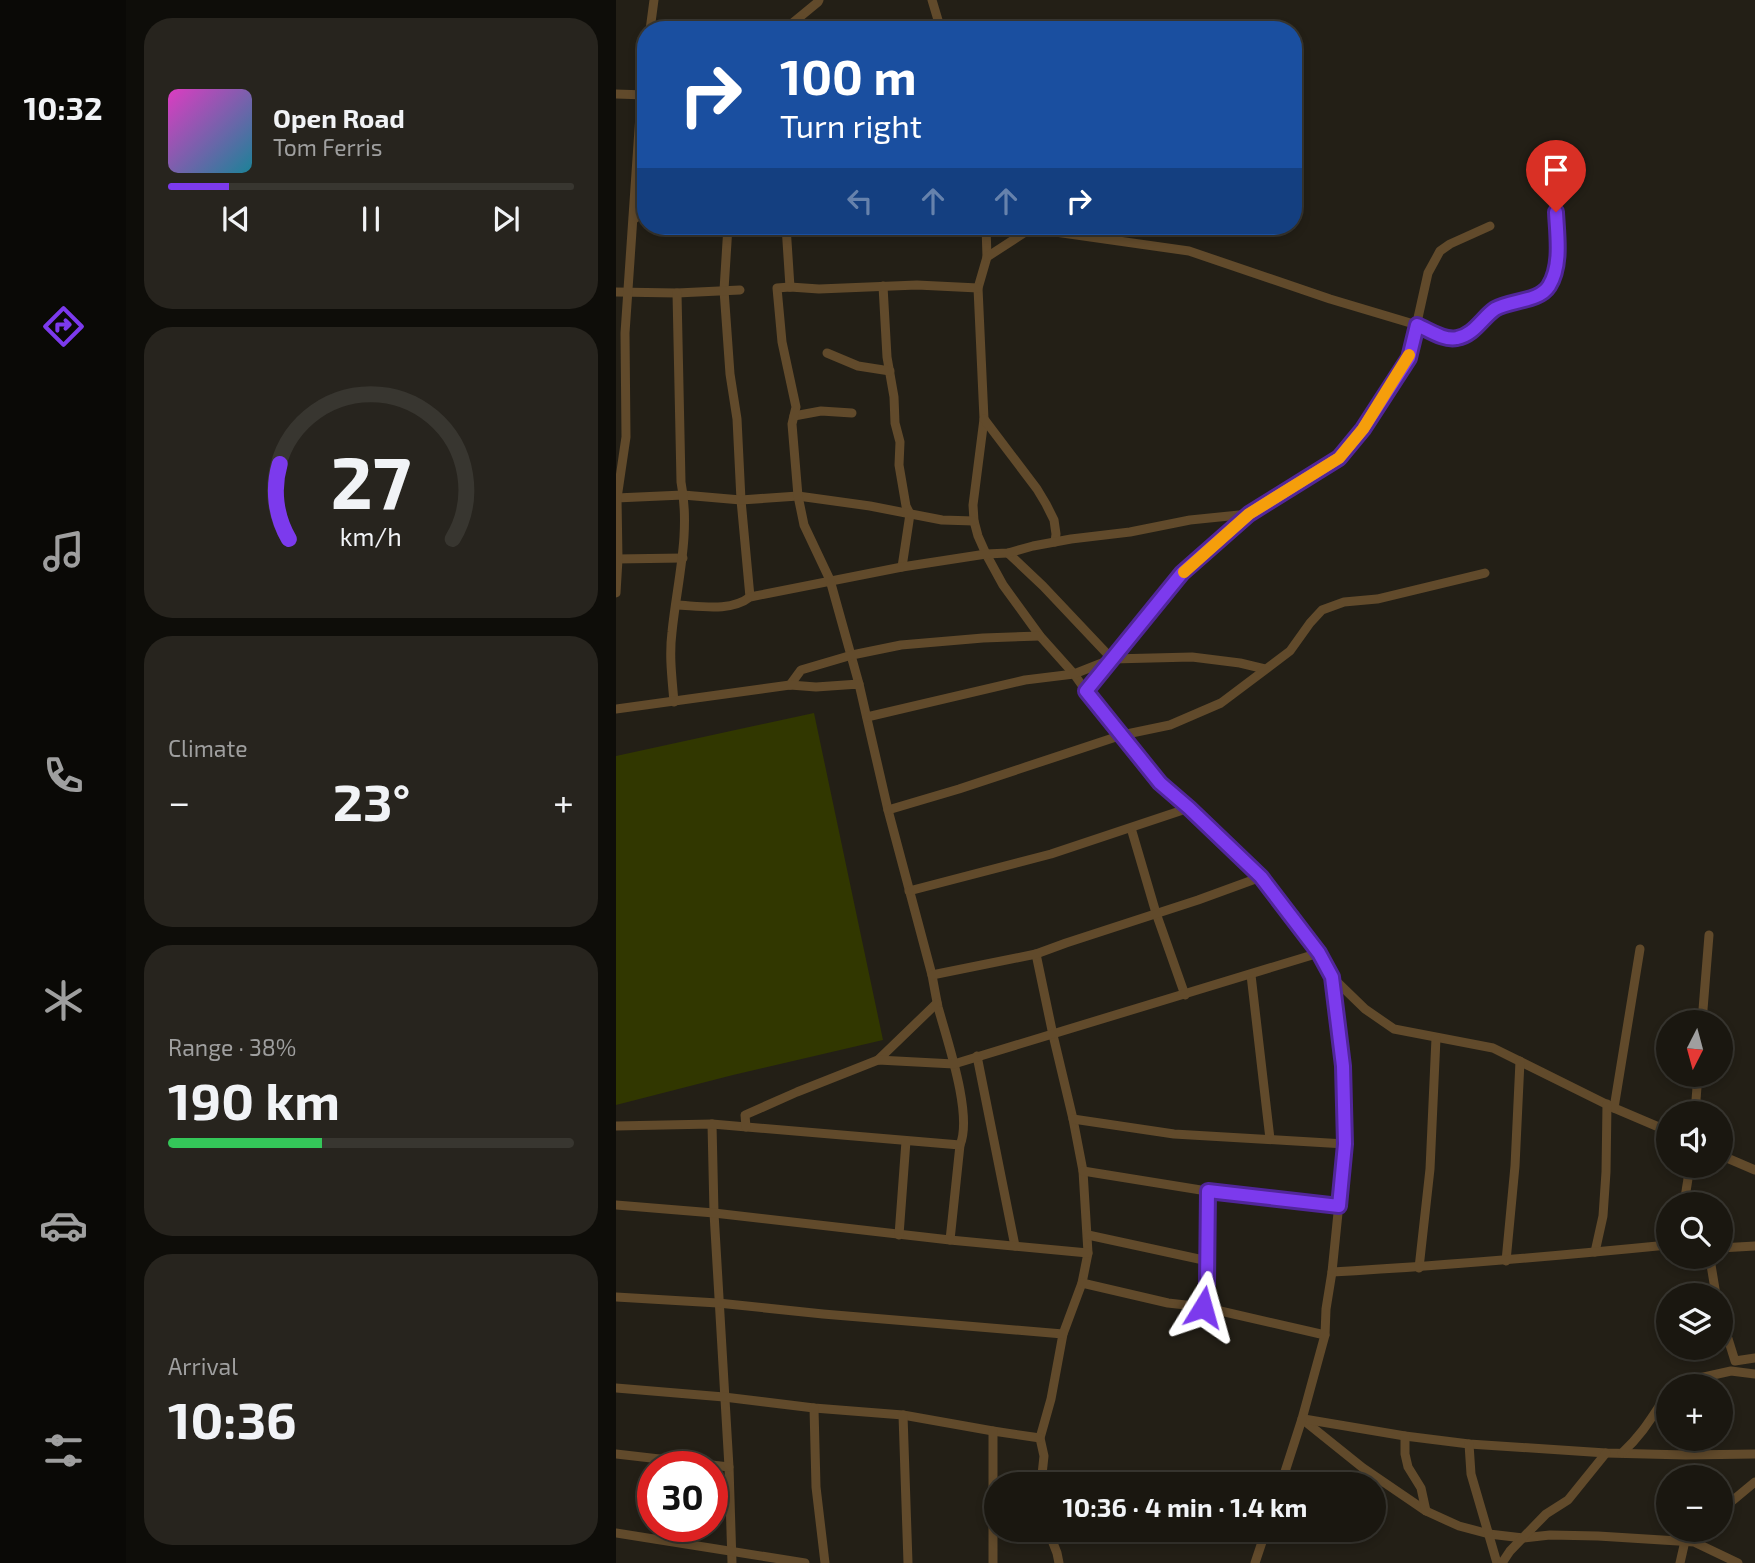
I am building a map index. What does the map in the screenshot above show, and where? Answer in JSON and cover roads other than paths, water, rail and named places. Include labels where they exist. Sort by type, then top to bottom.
[{"type":"street","points":[[651,21],[654,0]]},
{"type":"street","points":[[795,21],[819,0]]},
{"type":"street","points":[[932,0],[938,21]]},
{"type":"street","points":[[616,94],[637,95]]},
{"type":"street","points":[[616,593],[616,498],[626,437],[621,385],[637,182]]},
{"type":"street","points":[[1073,235],[1189,251],[1330,299],[1417,325],[1447,339],[1468,334],[1497,308],[1547,290],[1556,268],[1556,212]]},
{"type":"street","points":[[1086,691],[1182,573],[1249,514],[1339,458],[1363,429],[1409,358],[1429,273],[1440,251],[1490,226]]},
{"type":"street","points":[[727,235],[724,290],[750,597]]},
{"type":"street","points":[[787,235],[790,287]]},
{"type":"street","points":[[986,235],[987,257],[978,288],[984,419],[973,505],[974,521],[986,554],[1003,585],[1040,636],[1074,674],[1160,783],[1261,877],[1319,953],[1332,977],[1364,1009],[1394,1029],[1493,1048],[1656,1126]]},
{"type":"street","points":[[987,257],[1021,235]]},
{"type":"street","points":[[883,286],[885,335],[895,423],[900,442],[899,465],[906,506],[910,514],[902,566]]},
{"type":"street","points":[[950,1240],[960,1145],[965,1124],[954,1064],[888,810],[852,655],[830,580],[804,525],[797,496],[792,424],[796,407],[782,342],[777,289],[883,286],[978,288]]},
{"type":"street","points":[[616,292],[740,290]]},
{"type":"street","points":[[674,702],[670,664],[672,631],[683,558],[677,293]]},
{"type":"street","points":[[828,354],[858,366],[890,371]]},
{"type":"street","points":[[794,416],[821,411],[852,413]]},
{"type":"street","points":[[984,419],[1046,504],[1054,520],[1055,542]]},
{"type":"street","points":[[616,498],[683,495],[740,500],[797,496],[942,520],[974,521]]},
{"type":"street","points":[[676,605],[737,605],[750,597],[902,566],[986,554],[1008,554],[1055,542],[1130,532],[1190,520],[1249,514]]},
{"type":"street","points":[[1008,554],[1043,586],[1112,659]]},
{"type":"street","points":[[617,559],[683,558]]},
{"type":"street","points":[[888,810],[1122,735],[1170,725],[1221,703],[1290,651],[1322,610],[1344,602],[1377,599],[1485,573]]},
{"type":"street","points":[[790,685],[801,670],[852,655],[901,645],[1040,636]]},
{"type":"street","points":[[867,717],[1025,681],[1074,674],[1112,659],[1192,657],[1265,669]]},
{"type":"street","points":[[616,709],[790,685],[816,687],[859,684]]},
{"type":"street","points":[[909,891],[1051,854],[1189,808]]},
{"type":"street","points":[[1131,828],[1156,913],[1185,995]]},
{"type":"street","points":[[932,975],[1036,954],[1261,877]]},
{"type":"street","points":[[1703,1010],[1709,935]]},
{"type":"street","points":[[1595,1252],[1603,1216],[1611,1106],[1640,949]]},
{"type":"street","points":[[878,1060],[954,1064],[1319,953]]},
{"type":"street","points":[[1036,954],[1083,1171],[1088,1235],[1088,1253],[1082,1283],[1063,1334],[1051,1399],[1040,1438],[1044,1456],[1042,1472]]},
{"type":"street","points":[[1251,975],[1270,1139]]},
{"type":"street","points":[[1284,1472],[1325,1335],[1339,1206],[1345,1144],[1343,1066],[1332,977]]},
{"type":"street","points":[[746,1127],[745,1115],[878,1060],[937,1003]]},
{"type":"street","points":[[1419,1268],[1430,1169],[1436,1038]]},
{"type":"street","points":[[977,1056],[1015,1246]]},
{"type":"street","points":[[1506,1261],[1515,1166],[1520,1061]]},
{"type":"street","points":[[1073,1119],[1174,1134],[1345,1144]]},
{"type":"street","points":[[616,1126],[712,1124],[960,1145]]},
{"type":"street","points":[[712,1124],[718,1303],[729,1467],[732,1563]]},
{"type":"street","points":[[899,1235],[906,1141]]},
{"type":"street","points":[[1733,1161],[1755,1170]]},
{"type":"street","points":[[1083,1171],[1208,1191],[1339,1206]]},
{"type":"street","points":[[1203,1307],[1208,1261],[1208,1191]]},
{"type":"street","points":[[616,1205],[1088,1253]]},
{"type":"street","points":[[1088,1235],[1208,1261]]},
{"type":"street","points":[[1332,1272],[1419,1268],[1656,1246]]},
{"type":"street","points":[[1733,1247],[1755,1246]]},
{"type":"street","points":[[1082,1283],[1325,1335]]},
{"type":"street","points":[[616,1297],[718,1303],[1063,1334]]},
{"type":"street","points":[[1731,1371],[1735,1361],[1733,1355]]},
{"type":"street","points":[[1735,1361],[1755,1358]]},
{"type":"street","points":[[1718,1374],[1731,1371],[1755,1374]]},
{"type":"street","points":[[616,1388],[903,1415],[1040,1438]]},
{"type":"street","points":[[814,1408],[816,1487],[825,1563]]},
{"type":"street","points":[[1622,1453],[1656,1413]]},
{"type":"street","points":[[903,1415],[908,1563]]},
{"type":"street","points":[[1302,1419],[1469,1444],[1606,1453],[1755,1454]]},
{"type":"street","points":[[1302,1419],[1363,1468],[1426,1511],[1459,1526],[1489,1534],[1523,1538],[1550,1535],[1656,1540]]},
{"type":"street","points":[[993,1431],[993,1563]]},
{"type":"street","points":[[1405,1436],[1408,1467],[1421,1488],[1426,1511]]},
{"type":"street","points":[[1469,1444],[1471,1474],[1500,1563],[1546,1514],[1567,1500],[1606,1453]]},
{"type":"street","points":[[616,1454],[729,1467]]},
{"type":"street","points":[[1733,1500],[1755,1482]]},
{"type":"street","points":[[616,1533],[806,1563]]},
{"type":"street","points":[[1053,1542],[1059,1563]]},
{"type":"street","points":[[1255,1563],[1262,1542]]},
{"type":"street","points":[[1680,1563],[1685,1542]]},
{"type":"street","points":[[1694,1542],[1738,1563]]}]
